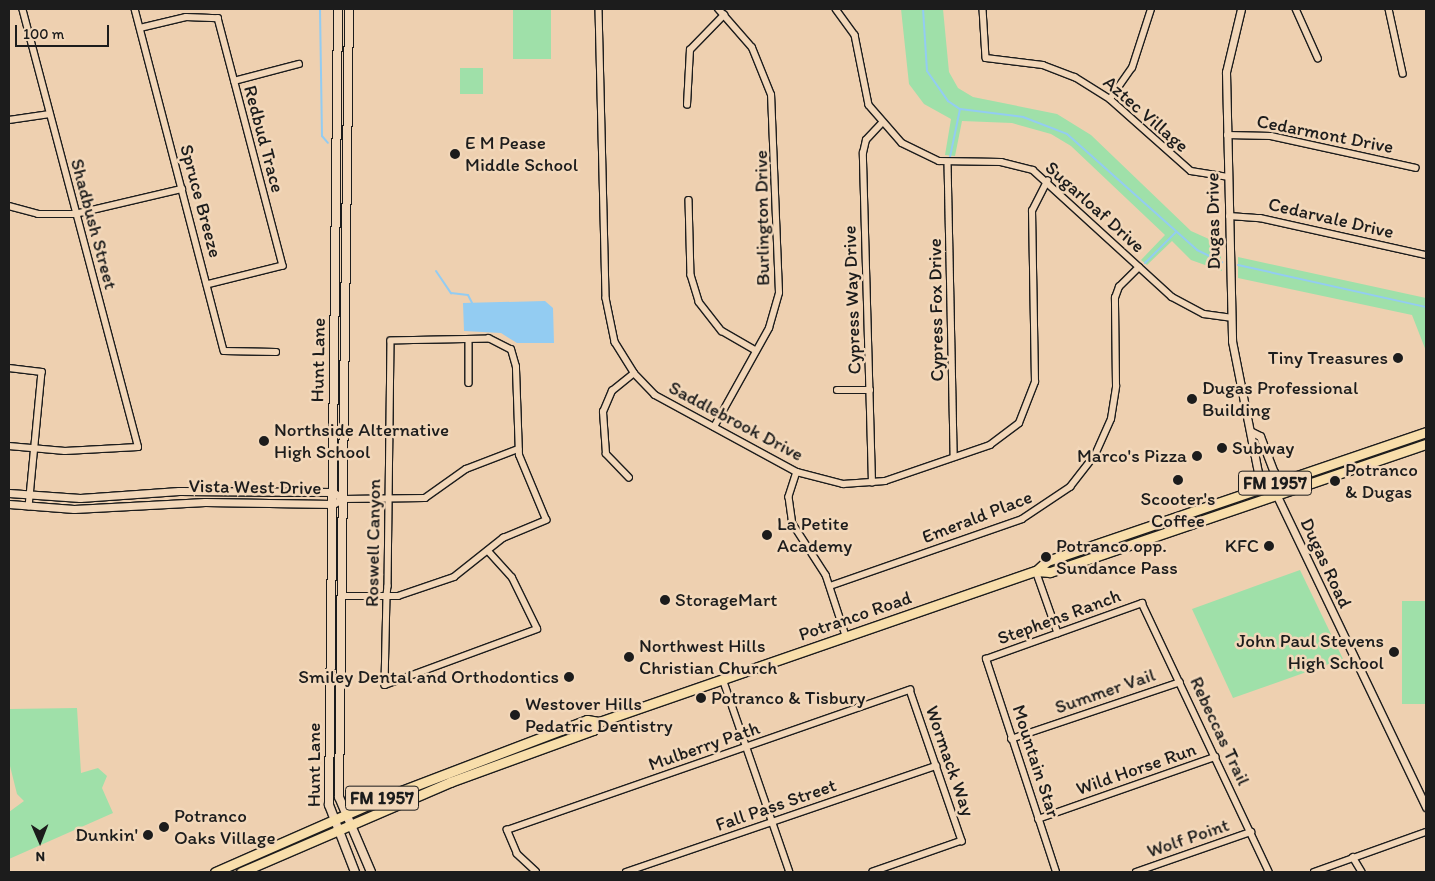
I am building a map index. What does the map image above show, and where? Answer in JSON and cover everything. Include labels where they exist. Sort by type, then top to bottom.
[{"type":"main road","name":"Hunt Lane","points":[[338,9],[330,689],[331,820],[355,872]]},
{"type":"main road","name":"Hunt Lane","points":[[349,9],[339,797],[348,824],[371,872]]},
{"type":"main road","points":[[337,96],[347,96]]},
{"type":"main road","points":[[336,248],[346,248]]},
{"type":"main road","points":[[334,400],[344,400]]},
{"type":"main road","name":"Potranco Road","points":[[1036,571],[1047,561],[1426,432]]},
{"type":"main road","name":"Potranco Road","points":[[216,872],[228,869],[344,814],[433,777],[570,726],[587,720],[599,722],[1036,571],[1050,572],[1426,444]]},
{"type":"main road","points":[[330,689],[334,694],[335,733],[340,735]]},
{"type":"main road","name":"Potranco Road","points":[[241,872],[437,787],[593,730],[599,722]]},
{"type":"main road","points":[[508,760],[568,733],[570,726]]},
{"type":"main road","points":[[450,782],[490,762],[494,753]]},
{"type":"main road","points":[[433,777],[437,787]]},
{"type":"street","name":"Shadbush Street","points":[[22,9],[138,447],[34,450]]},
{"type":"street","name":"Spruce Breeze","points":[[135,9],[224,351],[276,352]]},
{"type":"street","name":"Saddlebrook Drive","points":[[599,9],[607,313],[615,342],[634,373],[666,402],[797,472],[831,482],[872,483],[954,457],[1006,435],[1032,400],[1035,375],[1031,215],[1036,196],[1047,181]]},
{"type":"street","name":"Burlington Drive","points":[[714,427],[773,319],[779,293],[774,109],[759,62],[718,9]]},
{"type":"street","name":"Sugarloaf Drive","points":[[836,9],[855,35],[864,90],[882,124],[910,149],[948,162],[1011,163],[1047,181],[1138,267],[1180,302],[1231,318]]},
{"type":"street","name":"Aztec Village","points":[[983,9],[986,58],[1060,71],[1110,99],[1180,164],[1202,175],[1228,177]]},
{"type":"street","points":[[1110,99],[1132,68],[1151,9]]},
{"type":"street","name":"Dugas Drive","points":[[1241,9],[1228,55],[1227,134],[1231,318],[1237,374],[1264,487]]},
{"type":"street","points":[[1296,9],[1318,58]]},
{"type":"street","points":[[1389,9],[1403,73]]},
{"type":"street","points":[[687,105],[690,50],[724,15]]},
{"type":"street","name":"Redbud Trace","points":[[140,28],[186,17],[218,18],[283,266],[207,285]]},
{"type":"street","points":[[234,81],[299,64]]},
{"type":"street","points":[[9,120],[50,114]]},
{"type":"street","name":"Cypress Way Drive","points":[[872,483],[863,153],[866,140],[882,124]]},
{"type":"street","name":"Cedarmont Drive","points":[[1227,134],[1271,136],[1416,168]]},
{"type":"street","name":"Cypress Fox Drive","points":[[948,162],[954,457]]},
{"type":"street","points":[[9,206],[38,214],[75,214],[182,189]]},
{"type":"street","points":[[689,200],[691,275],[699,302],[722,331],[756,351]]},
{"type":"street","name":"Cedarvale Drive","points":[[1229,216],[1260,218],[1426,255]]},
{"type":"street","name":"Emerald Place","points":[[830,586],[1022,519],[1070,487],[1095,455],[1111,419],[1116,386],[1115,298],[1119,287],[1138,267]]},
{"type":"street","points":[[341,596],[388,596],[454,577],[511,534],[546,520],[518,449],[514,355],[498,341],[469,340],[469,383]]},
{"type":"street","name":"Roswell Canyon","points":[[469,340],[391,341],[385,685],[537,629],[512,578],[488,551]]},
{"type":"street","points":[[9,368],[42,372],[29,506]]},
{"type":"street","points":[[629,478],[606,454],[603,412],[612,391],[634,373]]},
{"type":"street","points":[[837,390],[870,390]]},
{"type":"street","name":"Dugas Drive","points":[[1252,432],[1260,436],[1278,482]]},
{"type":"street","points":[[9,446],[34,450]]},
{"type":"street","points":[[343,499],[430,497],[466,469],[518,449]]},
{"type":"street","points":[[797,472],[790,494],[792,521],[830,586],[846,636]]},
{"type":"street","points":[[1264,487],[1276,494],[1278,482]]},
{"type":"street","points":[[179,491],[179,502]]},
{"type":"street","name":"Vista West Drive","points":[[9,493],[30,496],[80,498],[179,491],[333,492],[343,499],[333,504],[179,502],[29,506],[9,504]]},
{"type":"street","points":[[304,492],[304,504]]},
{"type":"street","name":"Dugas Road","points":[[1276,494],[1426,806]]},
{"type":"street","points":[[1036,571],[1058,633]]},
{"type":"street","name":"Stephens Ranch","points":[[986,658],[1142,603]]},
{"type":"street","name":"Rebeccas Trail","points":[[1142,603],[1270,872]]},
{"type":"street","name":"Mountain Star","points":[[986,658],[1056,872]]},
{"type":"street","points":[[723,679],[790,872]]},
{"type":"street","name":"Summer Vail","points":[[1011,739],[1180,682]]},
{"type":"street","name":"Mulberry Path","points":[[536,872],[516,854],[507,830],[910,690]]},
{"type":"street","name":"Wormack Way","points":[[873,872],[962,841],[910,690]]},
{"type":"street","name":"Wild Horse Run","points":[[1038,819],[1215,757]]},
{"type":"street","name":"Fall Pass Street","points":[[626,872],[936,766]]},
{"type":"street","name":"Wolf Point","points":[[1136,872],[1251,832]]},
{"type":"street","points":[[1314,872],[1426,832]]},
{"type":"street","points":[[1353,857],[1362,872]]},
{"type":"green space","points":[[513,9],[551,9],[551,59],[513,59]]},
{"type":"green space","points":[[901,9],[943,9],[949,72],[958,88],[973,97],[1057,114],[1091,135],[1191,231],[1220,244],[1222,271],[1191,260],[1172,241],[1147,265],[1141,260],[1165,235],[1071,146],[1051,134],[1012,123],[962,121],[955,156],[945,155],[951,119],[924,104],[909,84]]},
{"type":"green space","points":[[460,68],[483,68],[483,94],[460,94]]},
{"type":"green space","points":[[1238,257],[1426,298],[1426,351],[1412,315],[1238,278]]},
{"type":"green space","points":[[1300,570],[1343,659],[1233,698],[1192,609]]},
{"type":"green space","points":[[1402,601],[1426,601],[1426,704],[1402,704]]},
{"type":"green space","points":[[77,708],[81,773],[98,768],[107,776],[102,788],[113,813],[9,859],[9,812],[24,801],[17,794],[9,762],[9,709]]},
{"type":"water","points":[[545,301],[553,308],[554,343],[517,343],[501,333],[464,331],[463,303]]},
{"type":"waterway","points":[[320,9],[322,136],[328,143]]},
{"type":"waterway","points":[[923,9],[927,71],[948,101],[960,109],[1023,117],[1067,134],[1197,250],[1222,262]]},
{"type":"waterway","points":[[950,157],[960,109]]},
{"type":"waterway","points":[[1145,263],[1176,232]]},
{"type":"waterway","points":[[1238,265],[1426,307]]},
{"type":"waterway","points":[[436,271],[451,293],[468,295],[472,303]]},
{"type":"place","name":"E M Pease Middle School","points":[[455,154]]},
{"type":"place","name":"Tiny Treasures","points":[[1398,358]]},
{"type":"place","name":"Dugas Professional Building","points":[[1192,399]]},
{"type":"place","name":"Northside Alternative High School","points":[[264,441]]},
{"type":"place","name":"Subway","points":[[1222,448]]},
{"type":"place","name":"Marco's Pizza","points":[[1197,456]]},
{"type":"place","name":"Scooter's Coffee","points":[[1178,480]]},
{"type":"place","name":"Potranco & Dugas","points":[[1335,481]]},
{"type":"place","name":"La Petite Academy","points":[[767,535]]},
{"type":"place","name":"KFC","points":[[1269,546]]},
{"type":"place","name":"Potranco opp. Sundance Pass","points":[[1046,557]]},
{"type":"place","name":"StorageMart","points":[[665,600]]},
{"type":"place","name":"John Paul Stevens High School","points":[[1394,652]]},
{"type":"place","name":"Northwest Hills Christian Church","points":[[629,657]]},
{"type":"place","name":"Smiley Dental and Orthodontics","points":[[569,677]]},
{"type":"place","name":"Potranco & Tisbury","points":[[701,698]]},
{"type":"place","name":"Westover Hills Pedatric Dentistry","points":[[515,715]]},
{"type":"place","name":"Potranco Oaks Village","points":[[164,827]]},
{"type":"place","name":"Dunkin'","points":[[148,835]]}]
